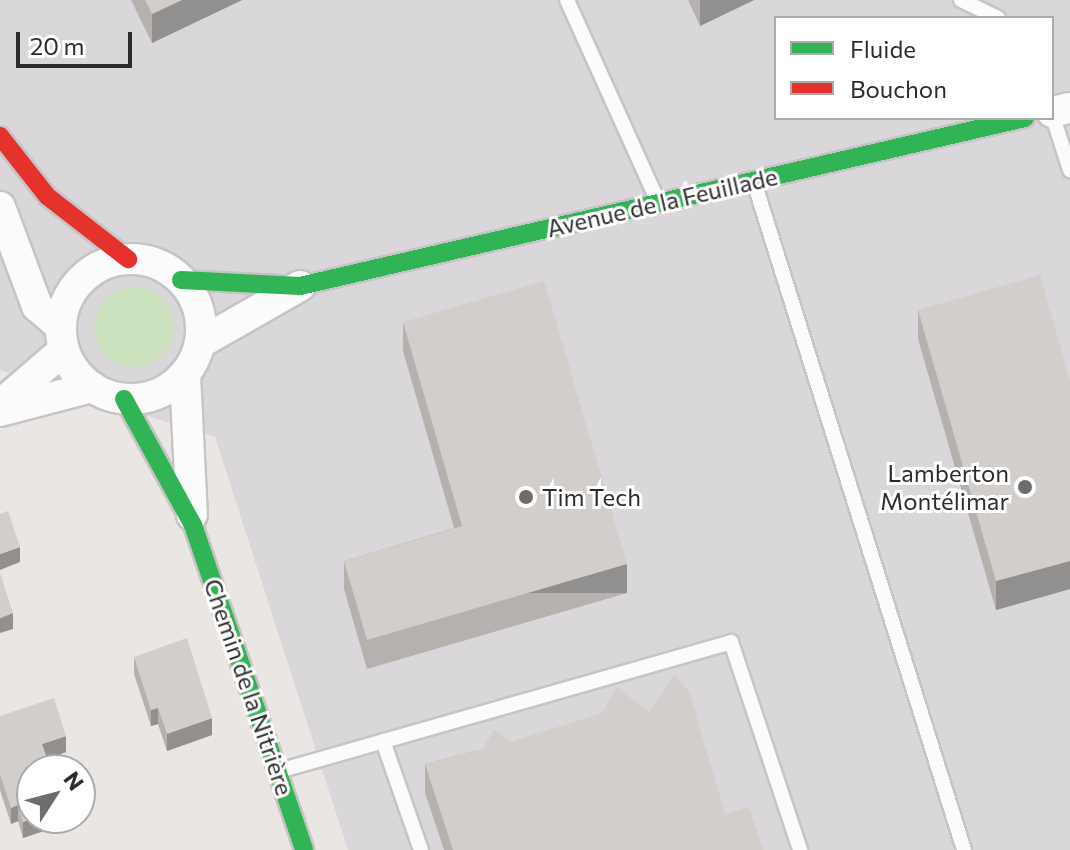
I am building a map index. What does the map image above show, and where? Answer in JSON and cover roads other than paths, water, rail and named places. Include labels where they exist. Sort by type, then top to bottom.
[{"type":"street","name":"Avenue de la Feuillade","points":[[181,280],[300,286],[1016,120]]},
{"type":"street","points":[[0,136],[47,196],[128,259],[166,268],[181,280],[194,299],[200,343],[185,374],[157,394],[124,399],[92,387],[0,408]]},
{"type":"street","points":[[0,207],[37,306],[92,387]]},
{"type":"street","points":[[0,408],[62,339],[74,287],[108,263],[128,259]]},
{"type":"street","name":"Avenue de la Feuillade","points":[[200,343],[300,286]]},
{"type":"street","name":"Chemin de la Nitrière","points":[[185,374],[193,525]]},
{"type":"street","name":"Chemin de la Nitrière","points":[[124,399],[193,525],[304,850]]},
{"type":"lane","points":[[567,0],[659,203]]},
{"type":"lane","points":[[961,0],[994,16]]},
{"type":"lane","points":[[1054,119],[1070,170]]},
{"type":"lane","points":[[754,181],[964,850]]},
{"type":"lane","points":[[277,771],[731,642],[800,850]]},
{"type":"lane","points":[[383,741],[421,850]]},
{"type":"place","name":"Lamberton Montélimar","points":[[1025,487]]},
{"type":"place","name":"Tim Tech","points":[[526,497]]}]
